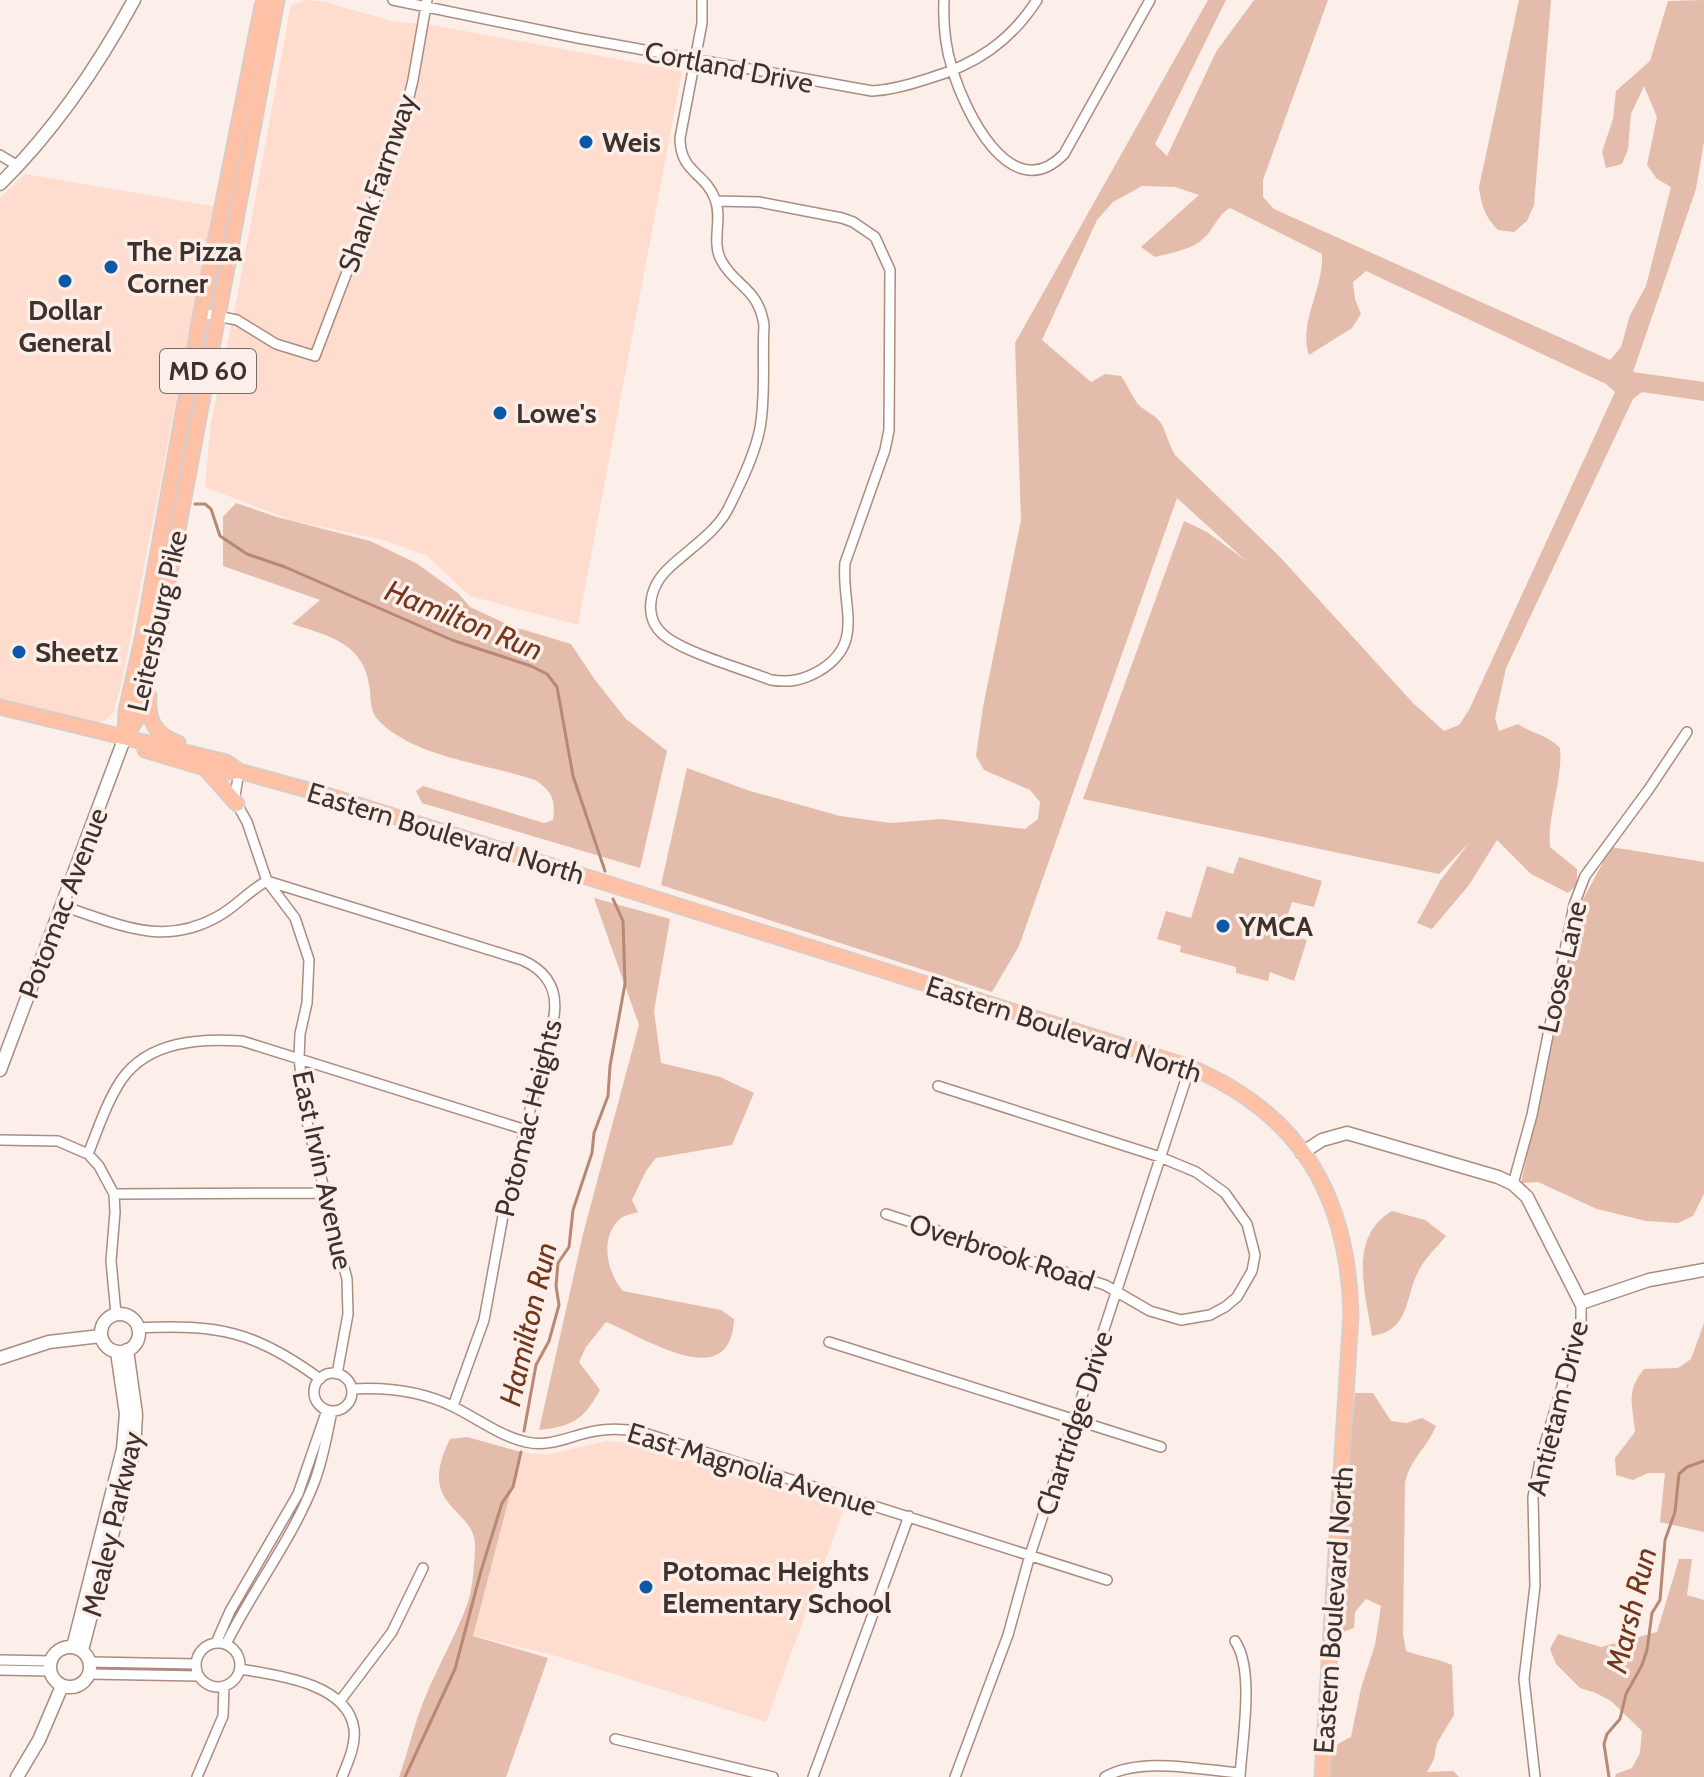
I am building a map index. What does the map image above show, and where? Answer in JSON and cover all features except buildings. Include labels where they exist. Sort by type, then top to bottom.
[{"type":"main road","name":"Leitersburg Pike","points":[[125,737],[126,711],[143,635],[201,313],[262,6],[266,0]]},
{"type":"main road","name":"Leitersburg Pike","points":[[125,737],[138,717],[158,637],[277,0]]},
{"type":"main road","points":[[158,637],[147,712],[155,730],[168,740],[194,749],[237,804]]},
{"type":"main road","name":"Eastern Boulevard North","points":[[0,707],[125,737],[202,761],[226,762],[239,771],[333,797],[1190,1067],[1240,1092],[1265,1110],[1289,1134],[1319,1176],[1343,1235],[1351,1286],[1322,1777]]},
{"type":"street","points":[[0,184],[52,128],[86,82],[134,0]]},
{"type":"street","name":"Cortland Drive","points":[[393,0],[426,3],[578,38],[872,91],[901,88],[953,72],[1006,39],[1037,0]]},
{"type":"street","points":[[702,0],[702,23],[680,138],[681,156],[686,165],[707,184],[716,201],[719,211],[718,253],[727,270],[749,290],[762,311],[761,423],[756,445],[729,509],[661,576],[652,590],[651,612],[659,630],[678,644],[771,680],[786,682],[808,678],[824,668],[844,649],[847,641],[849,619],[845,563],[885,450],[889,430],[890,270],[875,237],[853,222],[759,202],[716,201]]},
{"type":"street","points":[[944,0],[944,26],[953,72],[968,106],[996,152],[1006,163],[1022,170],[1055,163],[1069,146],[1150,0]]},
{"type":"street","name":"Shank Farmway","points":[[218,316],[237,320],[276,344],[315,356],[401,130],[426,3]]},
{"type":"street","points":[[0,155],[18,166]]},
{"type":"street","points":[[201,313],[218,316]]},
{"type":"street","name":"Loose Lane","points":[[1513,1184],[1532,1115],[1574,905],[1585,876],[1687,732]]},
{"type":"street","name":"Potomac Avenue","points":[[0,1068],[125,737]]},
{"type":"street","points":[[237,804],[235,796],[239,771]]},
{"type":"street","name":"East Irvin Avenue","points":[[237,804],[247,822],[267,881],[295,918],[309,960],[299,1058],[306,1118],[347,1279],[348,1314],[337,1374]]},
{"type":"street","points":[[62,906],[136,930],[167,933],[201,925],[220,916],[249,891],[267,881]]},
{"type":"street","name":"Potomac Heights","points":[[267,881],[522,960],[543,972],[550,981],[556,1004],[503,1216],[484,1320],[453,1406]]},
{"type":"street","points":[[88,1154],[121,1080],[146,1057],[162,1049],[191,1042],[221,1040],[242,1041],[526,1130]]},
{"type":"street","name":"Chartridge Drive","points":[[955,1777],[1008,1635],[1030,1555],[1190,1067]]},
{"type":"street","points":[[938,1086],[1180,1164],[1211,1181],[1239,1209],[1252,1239],[1255,1255],[1252,1271],[1237,1297],[1210,1315],[1196,1319],[1166,1317],[1117,1291]]},
{"type":"street","points":[[1302,1153],[1322,1140],[1347,1133],[1513,1184]]},
{"type":"street","points":[[0,1140],[58,1141],[88,1154],[99,1166],[114,1194],[111,1261],[116,1314]]},
{"type":"street","name":"Antietam Drive","points":[[1513,1184],[1532,1206],[1581,1303],[1581,1321],[1540,1461],[1533,1497],[1535,1586],[1524,1679],[1535,1777]]},
{"type":"street","points":[[114,1194],[327,1193]]},
{"type":"street","name":"Overbrook Road","points":[[886,1214],[1117,1291]]},
{"type":"street","points":[[1581,1303],[1649,1280],[1704,1270]]},
{"type":"street","points":[[116,1314],[130,1317],[138,1328],[134,1345],[122,1351],[104,1343],[101,1336],[104,1322],[116,1314]]},
{"type":"street","points":[[138,1328],[197,1327],[244,1335],[292,1358],[320,1379]]},
{"type":"street","points":[[0,1358],[49,1342],[101,1336]]},
{"type":"street","points":[[829,1342],[1161,1447]]},
{"type":"street","name":"Mealey Parkway","points":[[78,1649],[134,1451],[136,1414],[122,1351]]},
{"type":"street","points":[[337,1374],[349,1382],[352,1389],[347,1405],[330,1411],[321,1407],[314,1390],[325,1375],[337,1374]]},
{"type":"street","name":"East Magnolia Avenue","points":[[352,1389],[400,1390],[453,1406],[527,1443],[562,1441],[605,1429],[623,1428],[641,1432],[1107,1580]]},
{"type":"street","points":[[221,1644],[230,1611],[298,1494],[330,1411]]},
{"type":"street","points":[[813,1777],[909,1516]]},
{"type":"street","points":[[340,1701],[392,1632],[423,1568]]},
{"type":"street","points":[[1105,1777],[1129,1768],[1148,1766],[1240,1775],[1246,1672],[1241,1650],[1235,1641]]},
{"type":"street","points":[[90,1668],[199,1676],[210,1685],[224,1686],[237,1676],[240,1669],[235,1650],[221,1644],[203,1649],[196,1664],[199,1676]]},
{"type":"street","points":[[78,1649],[90,1668],[79,1686],[62,1686],[52,1677],[50,1666],[59,1650],[78,1649]]},
{"type":"street","points":[[0,1660],[50,1666]]},
{"type":"street","points":[[90,1668],[196,1664]]},
{"type":"street","points":[[0,1670],[50,1666]]},
{"type":"street","points":[[240,1669],[295,1680],[340,1701],[352,1720],[354,1731],[352,1750],[342,1777]]},
{"type":"street","points":[[17,1777],[34,1750],[62,1686]]},
{"type":"street","points":[[197,1777],[223,1716],[224,1686]]},
{"type":"street","points":[[615,1739],[773,1777]]},
{"type":"shaded area","points":[[306,0],[325,2],[391,21],[437,26],[682,71],[578,625],[470,596],[427,556],[387,541],[291,520],[205,487],[211,423],[291,5]]},
{"type":"shaded area","points":[[1208,0],[1226,0],[1155,144],[1167,156],[1216,52],[1254,0],[1328,0],[1263,180],[1263,197],[1274,209],[1610,360],[1621,347],[1630,315],[1646,286],[1671,187],[1657,179],[1647,165],[1657,117],[1644,86],[1631,114],[1628,149],[1622,164],[1606,168],[1602,152],[1613,119],[1616,91],[1650,61],[1668,1],[1704,0],[1704,142],[1696,189],[1633,372],[1704,382],[1704,401],[1642,392],[1633,399],[1506,668],[1495,718],[1499,731],[1518,724],[1560,748],[1550,847],[1577,869],[1577,885],[1568,893],[1531,874],[1497,840],[1469,885],[1432,929],[1417,923],[1440,881],[1469,843],[1439,874],[1083,799],[1184,521],[1207,532],[1245,560],[1177,498],[1019,946],[992,992],[661,885],[687,768],[750,791],[840,816],[891,823],[942,819],[1025,829],[1038,819],[1040,802],[1030,790],[984,770],[976,756],[1021,520],[1015,343]],"holes":[[[1142,186],[1175,187],[1199,195],[1141,247],[1155,257],[1199,242],[1230,208],[1322,254],[1322,267],[1307,330],[1309,355],[1352,328],[1361,314],[1353,282],[1366,271],[1606,384],[1615,392],[1469,710],[1459,725],[1444,731],[1413,703],[1280,557],[1175,455],[1160,421],[1138,404],[1121,376],[1105,374],[1091,382],[1042,340],[1097,220],[1113,202]]]},
{"type":"shaded area","points":[[1519,0],[1551,0],[1534,205],[1527,221],[1514,232],[1498,230],[1490,220],[1484,210],[1479,187]]},
{"type":"shaded area","points":[[25,174],[218,207],[212,214],[121,686],[113,713],[98,723],[0,699],[0,198]]},
{"type":"shaded area","points":[[236,503],[370,541],[416,563],[459,594],[470,607],[511,626],[571,644],[626,719],[667,751],[640,868],[422,803],[416,791],[423,786],[544,823],[553,820],[554,813],[552,797],[535,780],[434,752],[396,735],[381,723],[372,708],[367,674],[353,652],[332,638],[292,624],[320,600],[223,566],[223,517]]},
{"type":"shaded area","points":[[1611,847],[1704,862],[1704,1194],[1693,1216],[1678,1223],[1646,1221],[1597,1209],[1538,1182],[1521,1183],[1559,1011],[1577,911]]},
{"type":"shaded area","name":"YMCA","points":[[1239,857],[1322,881],[1314,907],[1292,902],[1282,932],[1307,940],[1294,981],[1270,972],[1268,981],[1236,973],[1236,967],[1180,952],[1181,946],[1157,939],[1166,911],[1191,918],[1207,866],[1233,874]]},
{"type":"shaded area","points":[[594,898],[670,919],[654,1011],[661,1063],[720,1077],[754,1093],[732,1145],[656,1158],[632,1200],[638,1212],[622,1218],[609,1235],[609,1265],[623,1291],[721,1310],[734,1319],[729,1342],[718,1354],[702,1358],[662,1348],[606,1322],[586,1347],[579,1362],[600,1390],[594,1400],[576,1420],[539,1430],[583,1234],[639,1025]]},
{"type":"shaded area","points":[[1392,1211],[1425,1220],[1446,1236],[1419,1270],[1400,1320],[1385,1333],[1372,1336],[1364,1285],[1364,1251],[1378,1222]]},
{"type":"shaded area","points":[[1704,1323],[1704,1532],[1660,1522],[1665,1473],[1648,1473],[1633,1480],[1616,1475],[1615,1458],[1635,1432],[1632,1392],[1638,1377],[1644,1369],[1678,1368],[1691,1359]]},
{"type":"shaded area","points":[[1355,1393],[1373,1393],[1391,1421],[1406,1423],[1422,1418],[1436,1426],[1405,1483],[1403,1634],[1406,1651],[1452,1665],[1454,1715],[1437,1743],[1427,1772],[1453,1771],[1459,1777],[1326,1777],[1331,1752],[1351,1737],[1361,1688],[1375,1645],[1381,1606],[1366,1599],[1355,1612],[1354,1628],[1338,1634],[1332,1618],[1336,1605]]},
{"type":"shaded area","points":[[467,1437],[521,1452],[473,1636],[548,1658],[506,1777],[399,1777],[424,1700],[471,1592],[475,1549],[473,1535],[443,1494],[439,1481],[441,1463],[450,1439]]},
{"type":"shaded area","name":"Potomac Heights Elementary School","points":[[607,1441],[639,1444],[844,1509],[766,1722],[553,1655],[464,1633],[502,1503],[513,1487],[521,1452],[545,1455]]},
{"type":"shaded area","points":[[1679,1559],[1692,1559],[1687,1595],[1704,1600],[1704,1777],[1615,1777],[1632,1768],[1640,1753],[1642,1731],[1611,1701],[1580,1688],[1556,1664],[1550,1649],[1558,1634],[1601,1647],[1657,1632]]},
{"type":"waterway","name":"Hamilton Run","points":[[195,504],[205,504],[211,509],[220,536],[247,554],[285,567],[452,640],[547,674],[557,687],[573,776],[605,871]]},
{"type":"waterway","name":"Hamilton Run","points":[[524,1431],[536,1365],[549,1341],[559,1305],[556,1286],[558,1263],[569,1247],[573,1210],[592,1153],[594,1133],[608,1096],[610,1066],[625,984],[623,921],[613,899]]},
{"type":"waterway","name":"Hamilton Run","points":[[405,1777],[455,1669],[481,1571],[502,1503],[513,1487],[521,1452]]},
{"type":"waterway","name":"Marsh Run","points":[[1609,1777],[1604,1744],[1607,1734],[1620,1719],[1626,1694],[1647,1650],[1652,1613],[1660,1600],[1665,1540],[1675,1512],[1679,1474],[1687,1467],[1704,1461]]},
{"type":"place","name":"Weis","points":[[586,142]]},
{"type":"place","name":"The Pizza Corner","points":[[111,267]]},
{"type":"place","name":"Dollar General","points":[[65,281]]},
{"type":"place","name":"Lowe's","points":[[500,413]]},
{"type":"place","name":"Sheetz","points":[[19,652]]},
{"type":"place","name":"YMCA","points":[[1223,926]]},
{"type":"place","name":"Potomac Heights Elementary School","points":[[646,1587]]}]
